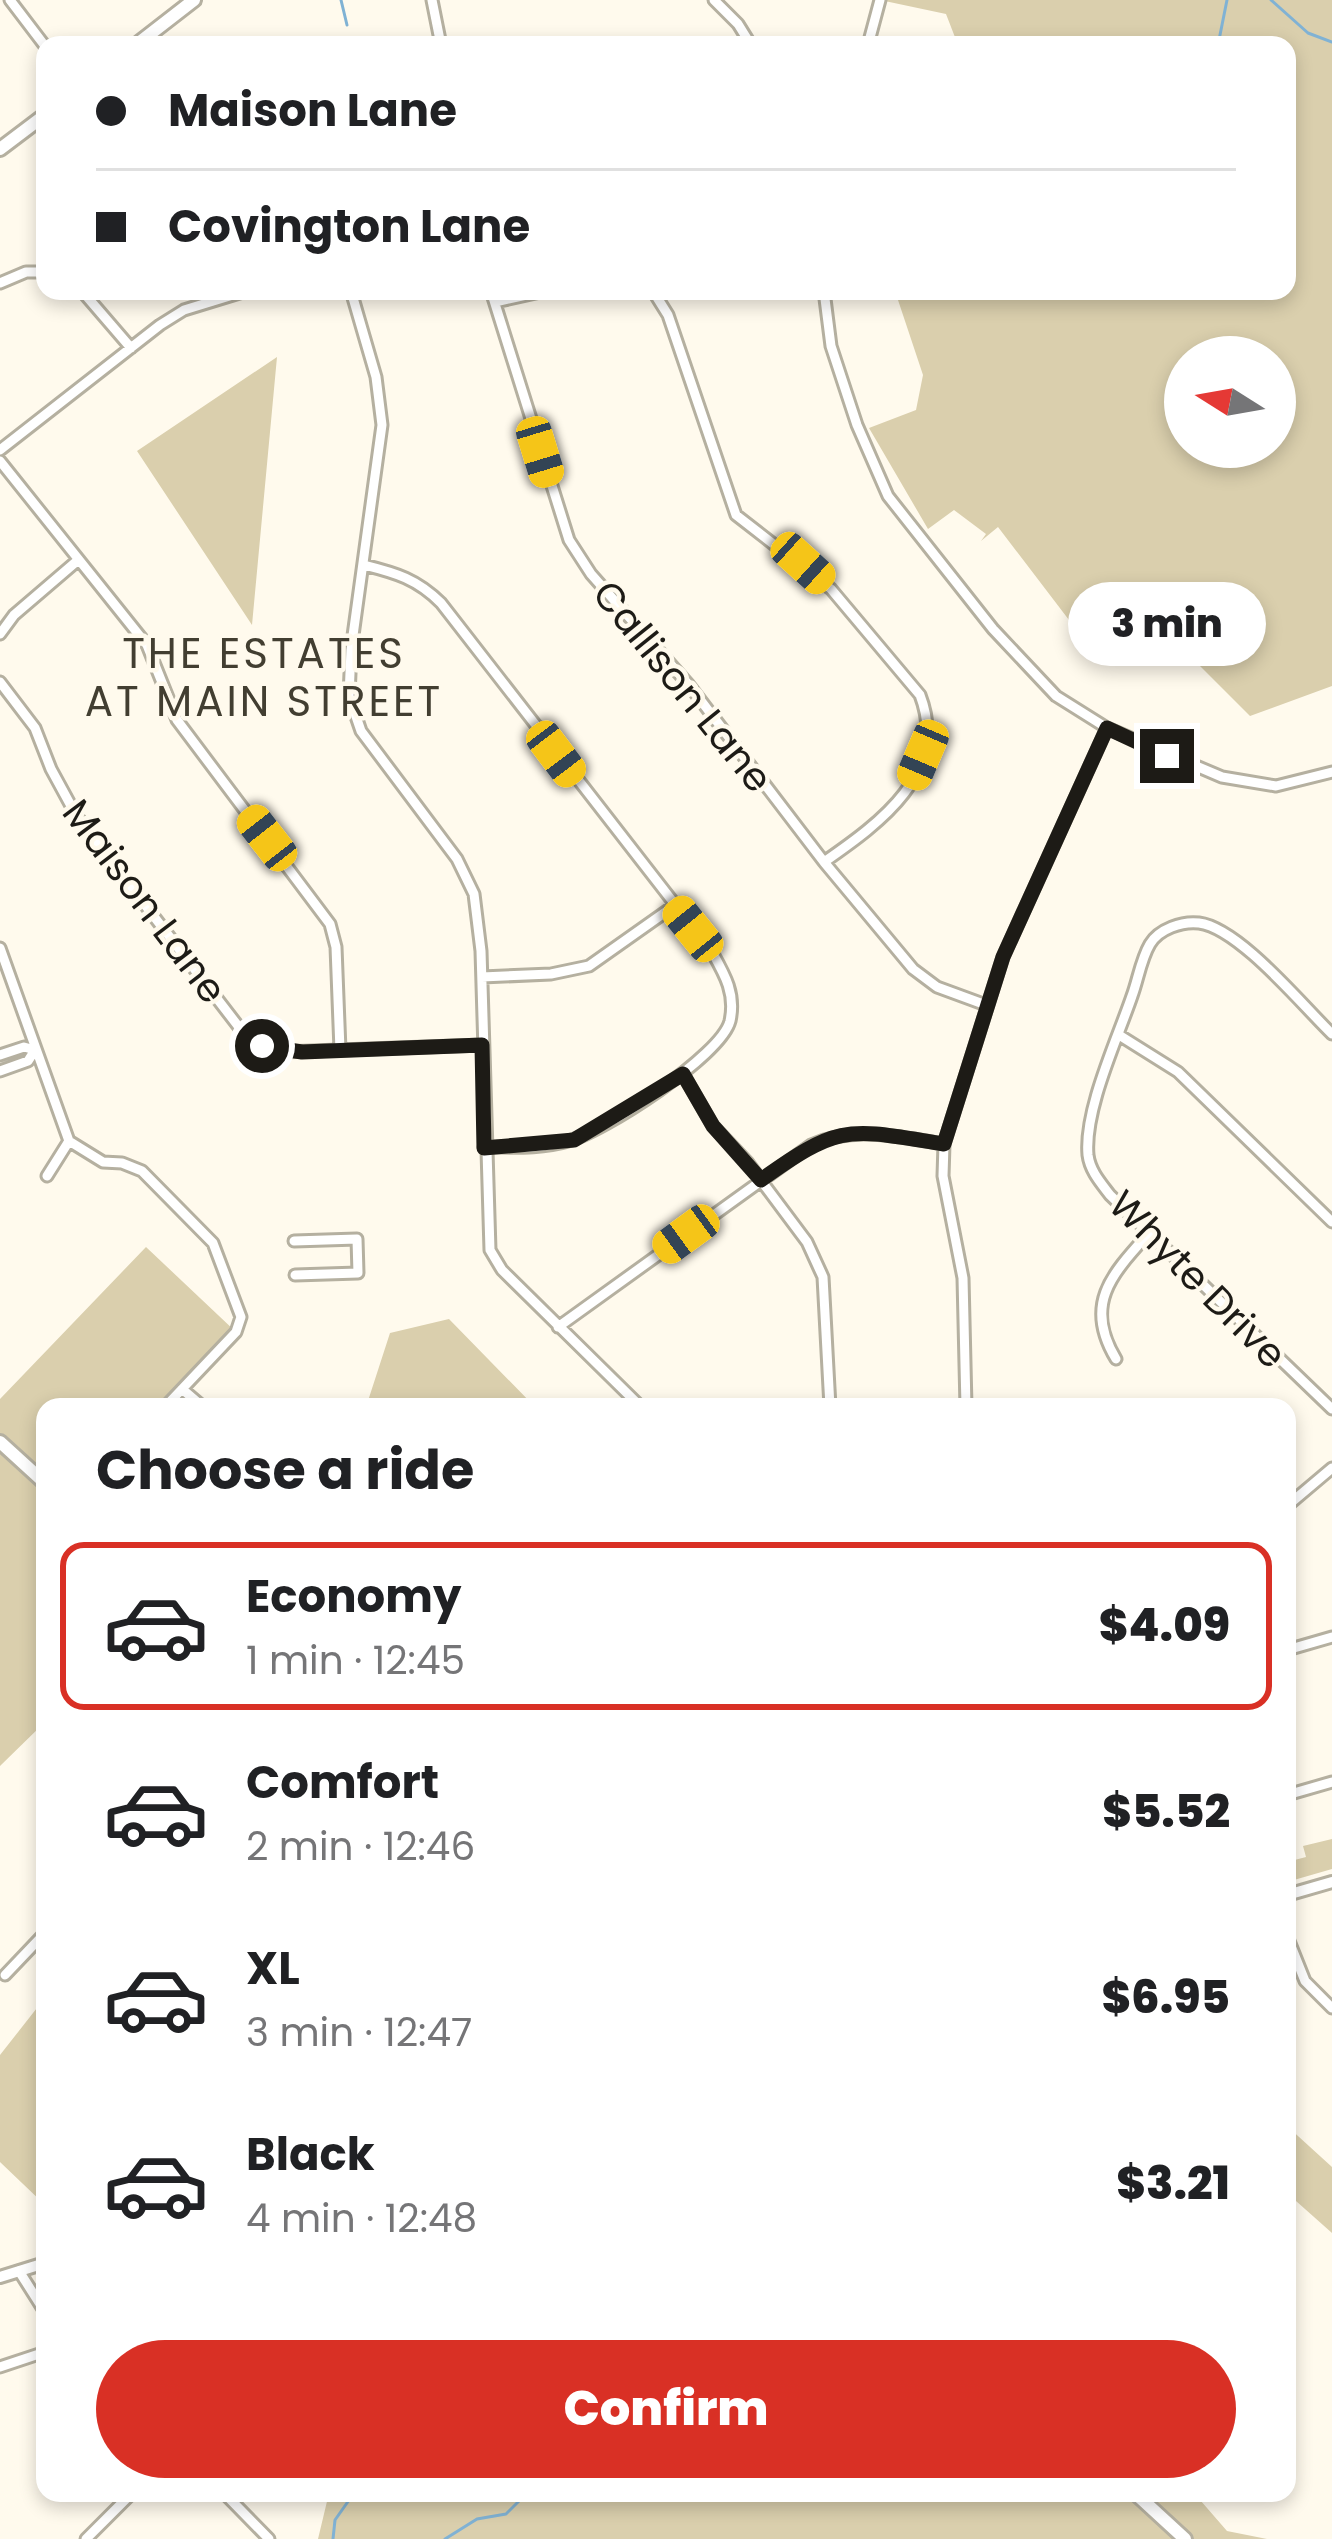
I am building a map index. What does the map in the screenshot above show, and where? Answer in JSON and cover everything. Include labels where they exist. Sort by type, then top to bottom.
[{"type":"main road","points":[[148,36],[194,0]]},
{"type":"main road","points":[[0,149],[36,122]]},
{"type":"main road","points":[[0,1442],[36,1476]]},
{"type":"main road","points":[[1145,2502],[1185,2539]]},
{"type":"street","points":[[10,0],[37,36]]},
{"type":"street","points":[[432,0],[439,36]]},
{"type":"street","points":[[714,0],[746,36]]},
{"type":"street","points":[[870,36],[880,0]]},
{"type":"street","points":[[0,283],[36,272]]},
{"type":"street","points":[[90,300],[130,348]]},
{"type":"street","points":[[0,450],[196,300]]},
{"type":"street","points":[[354,300],[376,377],[382,425],[348,676],[354,714],[469,877],[474,894],[482,976],[487,1225],[493,1260],[632,1398]]},
{"type":"street","name":"Callison Lane","points":[[494,300],[569,540],[581,560],[689,685],[824,862],[914,969],[938,987],[986,1005]]},
{"type":"street","points":[[659,300],[668,315],[736,514],[831,589],[926,708],[923,755],[900,801],[877,825],[824,862]]},
{"type":"street","points":[[825,300],[831,346],[857,425],[888,496],[1036,677],[1076,711],[1197,769],[1258,785],[1291,785],[1331,774]]},
{"type":"street","points":[[0,460],[147,645],[176,720],[330,924],[336,947],[340,1050]]},
{"type":"street","points":[[0,634],[14,615],[77,561]]},
{"type":"street","points":[[364,565],[407,576],[441,603],[712,952],[732,992],[723,1038],[683,1074],[574,1140],[484,1148]]},
{"type":"street","name":"Maison Lane","points":[[0,682],[35,728],[76,815],[245,1034],[282,1052],[482,1045]]},
{"type":"street","points":[[966,1398],[963,1278],[944,1176],[944,1144],[986,1005],[1045,859],[1107,728]]},
{"type":"street","points":[[482,976],[551,974],[590,966],[674,906]]},
{"type":"street","name":"Whyte Drive","points":[[1332,1034],[1235,940],[1211,926],[1187,923],[1164,931],[1150,944],[1119,1034],[1092,1115],[1088,1156],[1098,1180],[1149,1233],[1332,1409]]},
{"type":"street","points":[[0,948],[70,1141],[103,1162],[122,1163],[142,1172],[213,1243],[241,1317],[236,1332],[174,1398]]},
{"type":"street","points":[[1119,1034],[1178,1072],[1332,1222]]},
{"type":"street","points":[[0,1055],[24,1047],[35,1050]]},
{"type":"street","points":[[0,1071],[28,1060],[35,1050]]},
{"type":"street","points":[[683,1074],[713,1126],[807,1242],[823,1277],[830,1398]]},
{"type":"street","points":[[558,1327],[811,1144],[832,1135],[872,1132],[944,1144]]},
{"type":"street","points":[[47,1176],[70,1141]]},
{"type":"street","points":[[1116,1359],[1101,1327],[1103,1299],[1117,1268],[1149,1233]]},
{"type":"street","points":[[294,1241],[357,1239],[358,1273],[295,1275]]},
{"type":"street","points":[[182,1389],[192,1398]]},
{"type":"street","points":[[1296,1498],[1332,1468]]},
{"type":"street","points":[[1296,1647],[1332,1637]]},
{"type":"street","points":[[1296,1792],[1332,1782]]},
{"type":"street","points":[[1296,1892],[1332,1882]]},
{"type":"street","points":[[5,1975],[36,1943]]},
{"type":"street","points":[[1296,1958],[1305,1981],[1332,2008]]},
{"type":"street","points":[[0,2277],[36,2266]]},
{"type":"street","points":[[19,2271],[36,2298]]},
{"type":"street","points":[[0,2367],[36,2355]]},
{"type":"street","points":[[86,2539],[123,2502]]},
{"type":"street","points":[[233,2502],[269,2539]]},
{"type":"shaded area","points":[[880,0],[1332,0],[1332,686],[1250,716],[1200,666],[1159,666],[1113,635],[1085,641],[998,527],[981,541],[986,534],[954,510],[928,529],[869,428],[916,410],[923,375],[898,300],[1296,300],[1296,36],[955,36],[946,14]]},
{"type":"shaded area","points":[[277,357],[252,625],[137,451]]},
{"type":"shaded area","points":[[146,1247],[236,1332],[174,1398],[36,1398],[36,1731],[0,1766],[0,1399]]},
{"type":"shaded area","points":[[449,1319],[526,1398],[369,1398],[390,1333]]},
{"type":"shaded area","points":[[1332,1839],[1332,1869],[1296,1879],[1296,1860],[1306,1857],[1303,1846]]},
{"type":"shaded area","points":[[36,2009],[36,2196],[0,2162],[0,2055]]},
{"type":"shaded area","points":[[1296,2134],[1332,2167],[1332,2233],[1296,2201]]},
{"type":"shaded area","points":[[327,2502],[1202,2502],[1227,2531],[1267,2539],[318,2539]]},
{"type":"waterway","points":[[341,0],[347,25]]},
{"type":"waterway","points":[[1220,36],[1227,0]]},
{"type":"waterway","points":[[1271,0],[1308,33],[1332,42]]},
{"type":"waterway","points":[[333,2539],[335,2520],[348,2502]]},
{"type":"waterway","points":[[445,2539],[477,2519],[506,2514],[518,2502]]},
{"type":"district","name":"THE ESTATES AT MAIN STREET","points":[[264,677]]},
{"type":"route","points":[[262,1046],[302,1052],[482,1045],[484,1148],[574,1140],[683,1074],[713,1126],[761,1180],[811,1144],[832,1135],[872,1132],[944,1144],[1003,957],[1107,728],[1167,756]]}]
